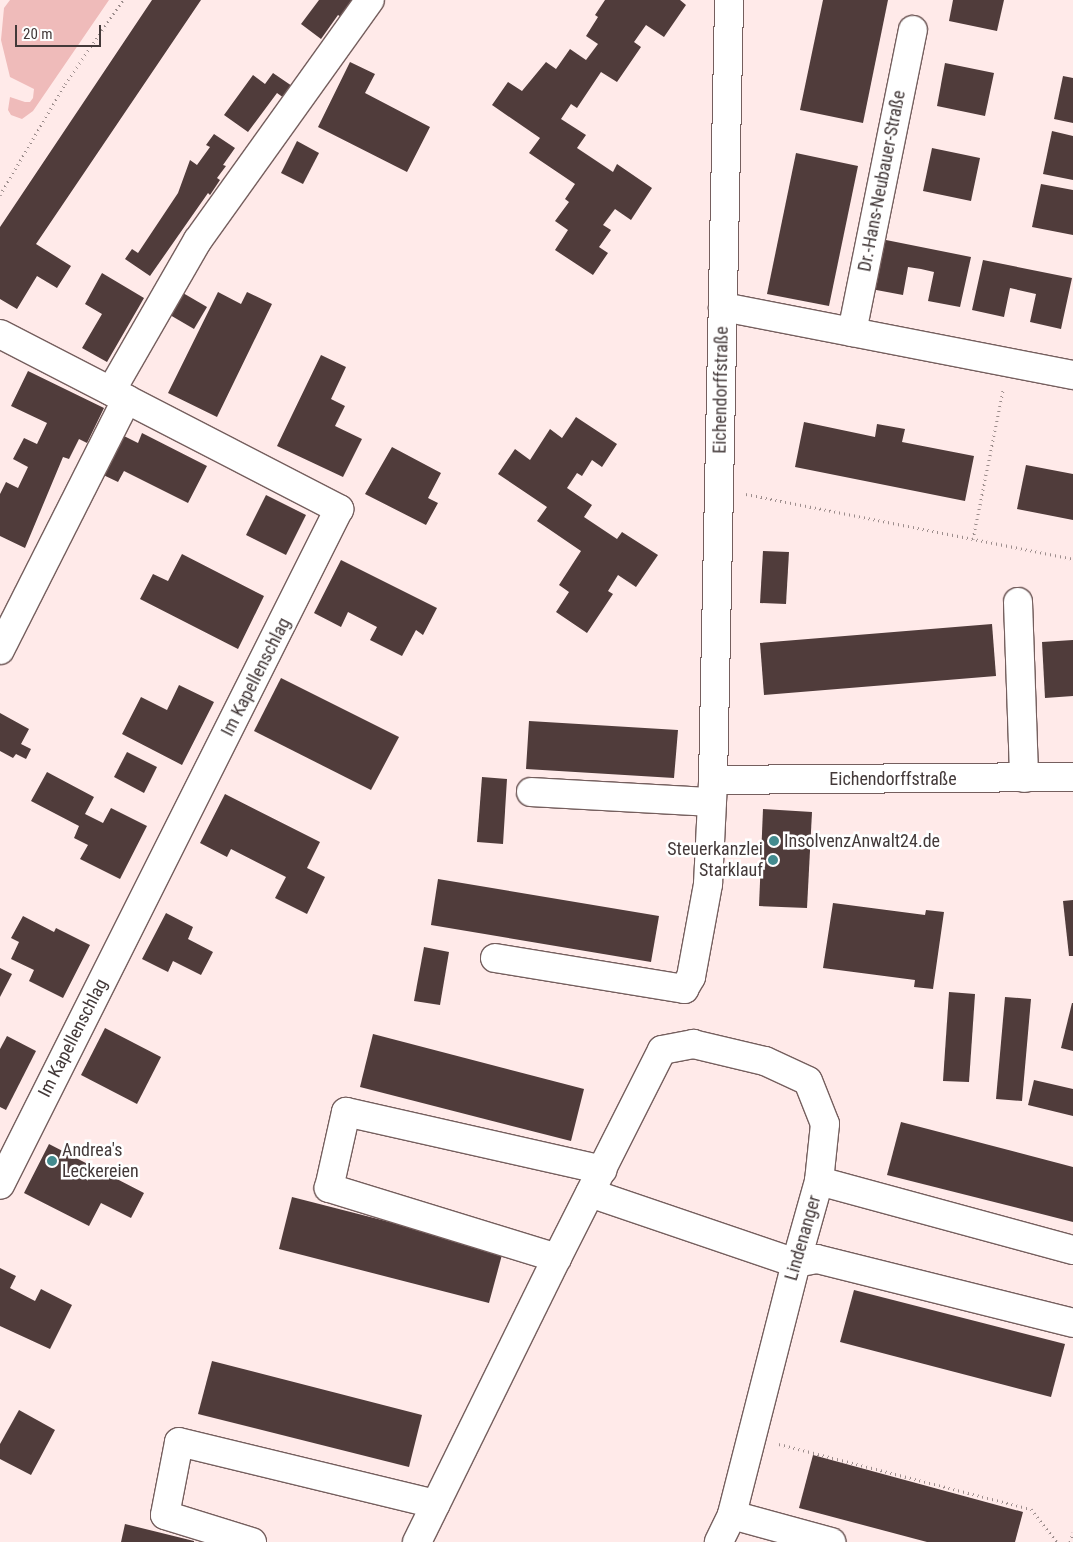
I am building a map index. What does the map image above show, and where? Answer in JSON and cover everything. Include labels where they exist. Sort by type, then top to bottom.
[{"type":"street","points":[[0,650],[119,395],[198,240],[370,0]]},
{"type":"street","name":"Eichendorffstraße","points":[[495,958],[684,989],[691,977],[708,884],[713,791],[729,0]]},
{"type":"street","name":"Dr.-Hans-Neubauer-Straße","points":[[852,332],[912,30]]},
{"type":"street","points":[[723,307],[1073,376]]},
{"type":"street","name":"Im Kapellenschlag","points":[[0,334],[339,509],[0,1185]]},
{"type":"street","points":[[1018,602],[1024,778]]},
{"type":"street","name":"Eichendorffstraße","points":[[713,791],[1073,777]]},
{"type":"street","points":[[531,792],[713,791]]},
{"type":"street","name":"Lindenanger","points":[[603,1170],[662,1050],[693,1044],[765,1060],[808,1081],[825,1124],[819,1181],[796,1262],[732,1515],[719,1542]]},
{"type":"street","points":[[417,1542],[556,1258],[603,1170],[346,1112],[329,1188],[556,1258]]},
{"type":"street","points":[[819,1181],[1073,1250]]},
{"type":"street","points":[[590,1193],[796,1262],[817,1259],[1073,1324]]},
{"type":"street","points":[[252,1542],[165,1515],[179,1442],[436,1504]]},
{"type":"street","points":[[732,1515],[831,1542]]},
{"type":"path","points":[[0,194],[65,84],[123,0]]},
{"type":"path","points":[[973,539],[1008,363]]},
{"type":"path","points":[[719,488],[1073,559]]},
{"type":"path","points":[[752,1437],[1031,1509],[1057,1542]]},
{"type":"path","points":[[1070,1542],[1073,1532]]},
{"type":"shaded area","points":[[10,0],[109,0],[33,111],[22,119],[11,115],[8,110],[10,97],[30,102],[33,98],[34,89],[10,77],[1,40],[4,8]]},
{"type":"building","points":[[152,0],[201,0],[36,244],[71,266],[57,288],[37,276],[17,309],[0,299],[0,227]]},
{"type":"building","points":[[319,0],[351,0],[352,2],[341,17],[338,15],[321,39],[301,24]]},
{"type":"building","points":[[605,0],[680,0],[686,5],[664,37],[646,25],[634,42],[641,47],[617,82],[601,72],[577,108],[571,104],[561,119],[586,135],[577,148],[613,172],[617,164],[652,188],[631,220],[615,209],[603,225],[611,230],[599,247],[608,253],[593,275],[555,250],[568,230],[555,221],[569,202],[565,199],[575,184],[529,153],[540,138],[492,105],[508,82],[522,91],[546,62],[556,69],[570,49],[586,60],[598,44],[586,36],[598,17],[595,15]]},
{"type":"building","points":[[823,0],[888,0],[863,123],[800,110]]},
{"type":"building","points":[[953,0],[1004,0],[997,31],[949,21]]},
{"type":"building","points":[[350,62],[375,74],[365,93],[430,127],[407,172],[318,127]]},
{"type":"building","points":[[945,63],[994,73],[985,116],[937,106]]},
{"type":"building","points":[[273,73],[292,86],[284,98],[277,93],[248,132],[224,115],[253,75],[265,84]]},
{"type":"building","points":[[1063,76],[1073,78],[1073,123],[1054,119]]},
{"type":"building","points":[[1052,131],[1073,136],[1073,180],[1043,174]]},
{"type":"building","points":[[214,134],[235,148],[223,165],[226,166],[217,178],[220,180],[210,195],[208,193],[150,276],[125,259],[132,249],[138,253],[178,193],[190,160],[197,165],[210,147],[206,145]]},
{"type":"building","points":[[297,141],[319,153],[303,184],[281,173]]},
{"type":"building","points":[[932,148],[980,158],[971,201],[923,191]]},
{"type":"building","points":[[796,153],[858,166],[829,306],[767,294]]},
{"type":"building","points":[[1041,184],[1073,190],[1073,235],[1032,227]]},
{"type":"building","points":[[881,239],[971,257],[960,307],[928,301],[934,272],[921,269],[908,267],[903,295],[871,289]]},
{"type":"building","points":[[983,260],[1072,278],[1061,329],[1030,322],[1036,294],[1010,288],[1004,317],[972,310]]},
{"type":"building","points":[[102,273],[144,298],[107,362],[82,348],[102,314],[85,304]]},
{"type":"building","points":[[218,292],[241,304],[247,292],[272,304],[217,417],[168,393]]},
{"type":"building","points":[[183,293],[207,307],[194,329],[170,315]]},
{"type":"building","points":[[321,355],[346,367],[331,399],[345,406],[335,426],[362,439],[343,477],[277,446]]},
{"type":"building","points":[[28,371],[104,408],[87,443],[79,439],[69,459],[63,457],[25,548],[0,536],[0,494],[6,482],[18,488],[28,467],[13,459],[24,438],[37,444],[47,423],[11,406]]},
{"type":"building","points":[[576,417],[617,444],[602,467],[592,460],[582,476],[577,473],[567,488],[592,505],[584,517],[617,539],[622,532],[658,555],[636,587],[618,575],[608,591],[613,594],[587,633],[556,612],[569,592],[559,585],[581,551],[537,521],[547,507],[498,474],[515,449],[530,460],[550,429],[562,438]]},
{"type":"building","points":[[804,422],[875,437],[877,424],[905,429],[902,442],[974,456],[965,501],[795,467]]},
{"type":"building","points":[[114,431],[138,443],[142,433],[207,466],[188,503],[124,471],[118,482],[95,471]]},
{"type":"building","points":[[392,447],[441,473],[428,498],[438,503],[426,525],[365,494]]},
{"type":"building","points":[[1026,465],[1073,474],[1073,520],[1017,509]]},
{"type":"building","points":[[266,495],[306,515],[286,555],[246,535]]},
{"type":"building","points":[[763,551],[789,552],[786,604],[760,603]]},
{"type":"building","points":[[182,554],[264,596],[238,649],[140,599],[153,574],[168,581]]},
{"type":"building","points":[[341,560],[437,608],[423,635],[416,630],[402,656],[370,640],[377,627],[348,612],[341,627],[314,613]]},
{"type":"building","points":[[992,624],[996,676],[764,695],[760,643]]},
{"type":"building","points":[[1073,640],[1073,696],[1045,698],[1042,642]]},
{"type":"building","points":[[281,678],[399,737],[371,790],[254,731]]},
{"type":"building","points":[[179,685],[214,702],[182,765],[122,734],[141,697],[167,710]]},
{"type":"building","points":[[0,713],[29,729],[21,744],[31,749],[26,759],[16,754],[13,758],[0,751]]},
{"type":"building","points":[[529,721],[678,730],[674,778],[526,769]]},
{"type":"building","points":[[127,752],[157,767],[144,793],[114,777]]},
{"type":"building","points":[[47,772],[94,797],[85,814],[103,823],[111,808],[147,826],[120,879],[80,859],[88,845],[74,838],[79,826],[31,801]]},
{"type":"building","points":[[482,777],[507,779],[503,844],[477,842]]},
{"type":"building","points":[[225,794],[320,842],[307,868],[325,877],[307,914],[275,898],[286,877],[231,849],[227,857],[200,843]]},
{"type":"building","points":[[763,809],[812,812],[807,908],[759,906]]},
{"type":"building","points":[[438,879],[659,916],[651,962],[431,925]]},
{"type":"building","points":[[1073,900],[1073,956],[1069,956],[1063,901]]},
{"type":"building","points":[[833,903],[925,915],[926,910],[944,912],[933,989],[914,987],[915,980],[823,968]]},
{"type":"building","points":[[166,913],[193,927],[188,939],[213,952],[201,975],[173,961],[168,972],[142,959]]},
{"type":"building","points":[[23,916],[54,932],[56,928],[90,945],[63,998],[29,981],[34,970],[11,959],[19,942],[11,938]]},
{"type":"building","points":[[424,947],[449,952],[440,1005],[414,1001]]},
{"type":"building","points":[[0,968],[12,974],[0,997]]},
{"type":"building","points":[[949,992],[975,994],[969,1082],[943,1081]]},
{"type":"building","points":[[1005,997],[1031,999],[1022,1101],[996,1099]]},
{"type":"building","points":[[1073,1003],[1073,1051],[1061,1048]]},
{"type":"building","points":[[105,1028],[161,1057],[137,1104],[81,1075]]},
{"type":"building","points":[[373,1034],[584,1089],[571,1141],[360,1087]]},
{"type":"building","points":[[7,1036],[36,1051],[6,1110],[0,1107],[0,1049]]},
{"type":"building","points":[[1034,1080],[1073,1089],[1073,1116],[1028,1105]]},
{"type":"building","points":[[901,1122],[1073,1167],[1073,1222],[887,1175]]},
{"type":"building","points":[[49,1144],[144,1193],[131,1218],[101,1203],[89,1226],[24,1193]]},
{"type":"building","points":[[292,1197],[503,1251],[489,1303],[279,1249]]},
{"type":"building","points":[[0,1268],[16,1276],[10,1288],[35,1301],[41,1289],[72,1305],[50,1349],[0,1326]]},
{"type":"building","points":[[854,1290],[1065,1344],[1051,1397],[840,1342]]},
{"type":"building","points":[[212,1361],[422,1415],[409,1467],[198,1414]]},
{"type":"building","points":[[19,1410],[55,1430],[31,1475],[0,1459],[0,1444]]},
{"type":"building","points":[[813,1455],[1023,1512],[1015,1542],[927,1542],[799,1508]]},
{"type":"building","points":[[125,1524],[194,1541],[194,1542],[121,1542]]},
{"type":"place","name":"InsolvenzAnwalt24.de","points":[[774,841]]},
{"type":"place","name":"Steuerkanzlei Starklauf","points":[[773,860]]},
{"type":"place","name":"Andrea's Leckereien","points":[[52,1161]]}]
